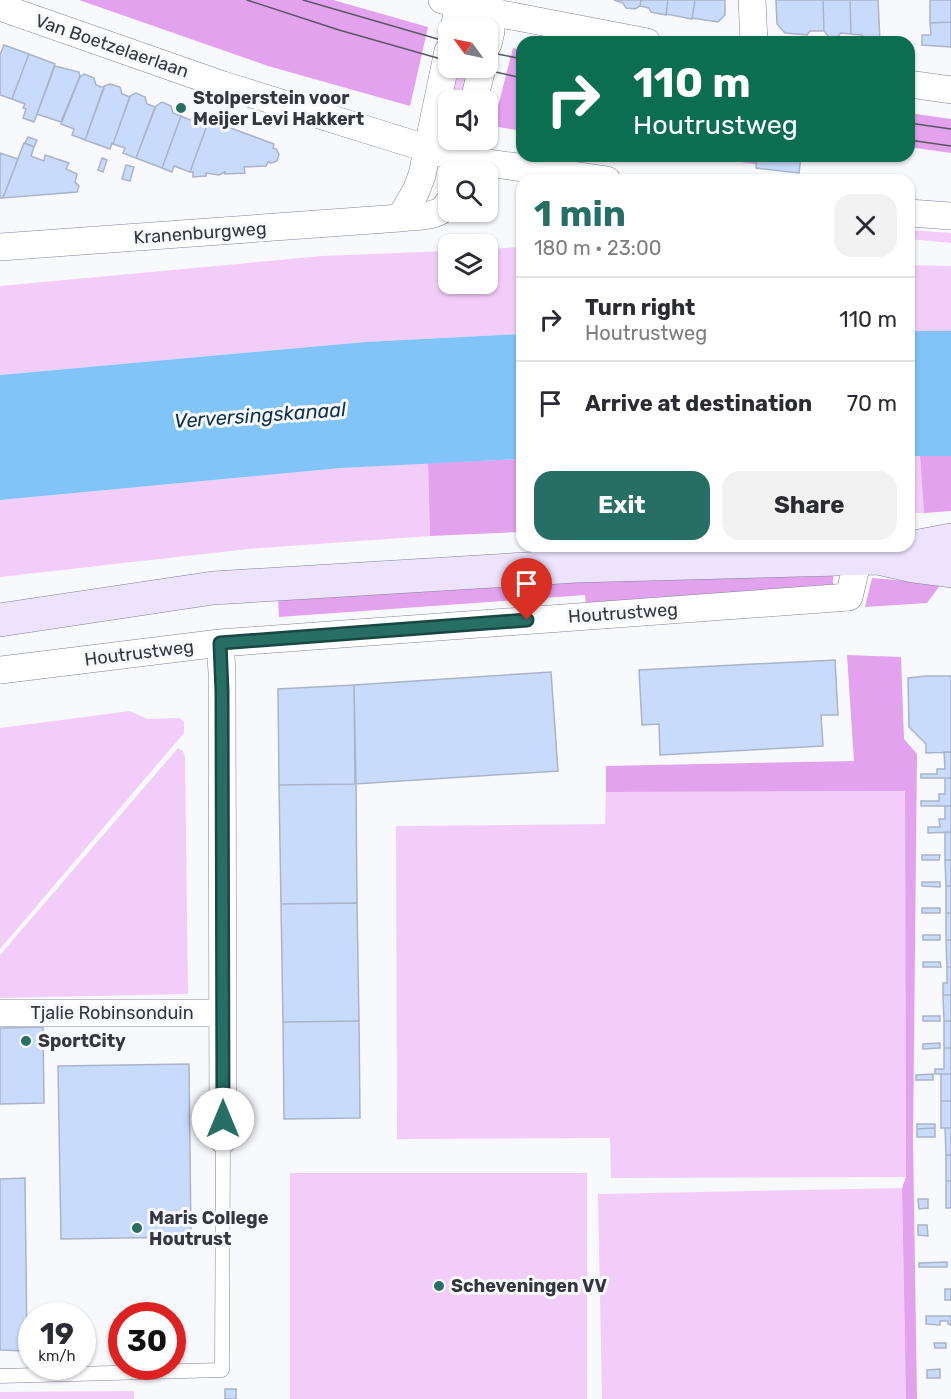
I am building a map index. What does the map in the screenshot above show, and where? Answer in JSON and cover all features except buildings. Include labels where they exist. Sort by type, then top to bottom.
[{"type":"main road","points":[[915,547],[951,540]]},
{"type":"main road","points":[[868,559],[894,552]]},
{"type":"main road","points":[[0,620],[213,588],[576,566],[868,559],[951,571]]},
{"type":"street","points":[[752,0],[754,36]]},
{"type":"street","points":[[452,11],[490,6],[621,36]]},
{"type":"street","name":"Van Boetzelaerlaan","points":[[0,7],[223,85],[427,149],[462,157],[569,174]]},
{"type":"street","points":[[400,218],[422,175],[442,78]]},
{"type":"street","points":[[915,85],[951,90]]},
{"type":"street","name":"Kranenburgweg","points":[[0,247],[400,218],[438,213]]},
{"type":"street","points":[[915,213],[951,216]]},
{"type":"street","name":"Houtrustweg","points":[[0,670],[220,643],[849,597],[868,559]]},
{"type":"street","points":[[220,643],[222,672],[223,1140]]},
{"type":"street","name":"Tjalie Robinsonduin","points":[[0,1013],[223,1013]]},
{"type":"lane","points":[[0,1376],[222,1370],[223,1140]]},
{"type":"shaded area","points":[[79,0],[333,0],[428,27],[410,106],[268,66]]},
{"type":"shaded area","points":[[513,48],[516,49],[516,130],[498,127],[498,106]]},
{"type":"shaded area","points":[[450,78],[472,78],[469,90],[449,90]]},
{"type":"shaded area","points":[[915,114],[951,119],[951,153],[915,148]]},
{"type":"shaded area","points":[[915,230],[951,233],[951,243],[915,240]]},
{"type":"shaded area","points":[[516,247],[516,334],[365,342],[0,375],[0,286],[322,256],[438,251],[438,294],[498,294],[498,248]]},
{"type":"shaded area","points":[[915,265],[951,266],[951,331],[915,331]]},
{"type":"shaded area","points":[[915,456],[920,456],[924,513],[915,513]]},
{"type":"shaded area","points":[[920,456],[951,456],[951,511],[924,513]]},
{"type":"shaded area","points":[[516,459],[516,532],[430,536],[428,463]]},
{"type":"shaded area","points":[[428,463],[430,536],[248,549],[0,577],[0,500],[341,468]]},
{"type":"shaded area","points":[[833,576],[833,591],[586,604],[585,595],[279,617],[278,597],[621,578]]},
{"type":"shaded area","points":[[872,578],[941,584],[927,603],[865,607]]},
{"type":"shaded area","points":[[847,655],[901,657],[904,739],[917,754],[913,1140],[917,1399],[906,1399],[902,1188],[906,1177],[905,791],[606,792],[606,766],[854,761]]},
{"type":"shaded area","points":[[130,711],[147,719],[179,718],[184,722],[184,733],[0,949],[0,728]]},
{"type":"shaded area","points":[[178,748],[183,751],[185,757],[188,994],[0,998],[0,955]]},
{"type":"shaded area","points":[[905,791],[906,1177],[611,1178],[610,1138],[397,1139],[396,826],[605,824],[606,792]]},
{"type":"shaded area","name":"Scheveningen VV","points":[[290,1173],[587,1173],[587,1399],[290,1399]]},
{"type":"shaded area","name":"Scheveningen VV","points":[[902,1188],[906,1399],[602,1399],[598,1194]]},
{"type":"shaded area","points":[[134,1391],[134,1399],[0,1399],[0,1392]]},
{"type":"water","points":[[915,331],[951,331],[951,456],[915,456]]},
{"type":"water","name":"Verversingskanaal","points":[[516,334],[516,459],[341,468],[0,500],[0,375],[365,342]]},
{"type":"tram line","points":[[247,0],[339,30],[438,58]]},
{"type":"tram line","points":[[303,0],[438,39]]},
{"type":"tram line","points":[[498,54],[516,58]]},
{"type":"tram line","points":[[498,73],[516,77]]},
{"type":"tram line","points":[[915,124],[951,129]]},
{"type":"tram line","points":[[915,141],[951,146]]},
{"type":"place","name":"Stolperstein voor Meijer Levi Hakkert","points":[[181,108]]},
{"type":"place","name":"SportCity","points":[[26,1041]]},
{"type":"place","name":"Maris College Houtrust","points":[[137,1228]]},
{"type":"place","name":"Scheveningen VV","points":[[439,1286]]},
{"type":"route","points":[[223,1119],[222,672],[220,643],[527,620]]}]
